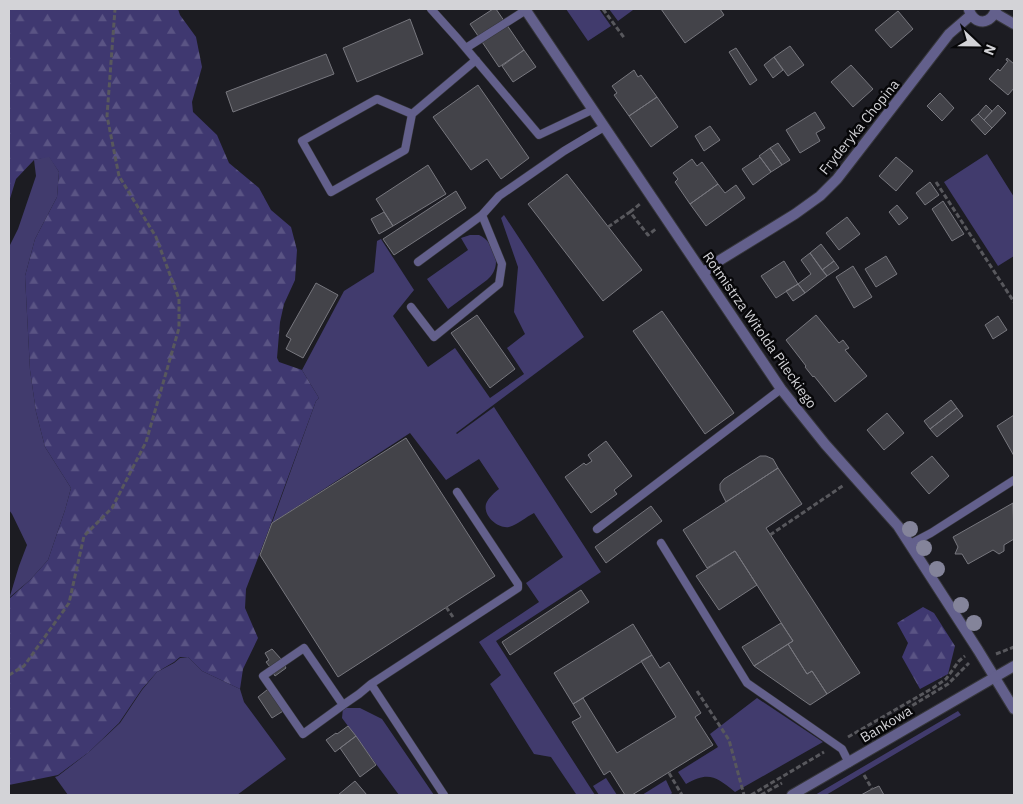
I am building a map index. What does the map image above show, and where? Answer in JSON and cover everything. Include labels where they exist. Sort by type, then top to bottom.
[{"type":"street","name":"Rotmistrza Witolda Pileckiego","points":[[526,10],[781,389],[825,444],[898,526],[1014,709]]},
{"type":"street","name":"Fryderyka Chopina","points":[[703,273],[820,196],[837,179],[950,34],[970,12],[976,20],[982,21],[988,20],[996,11],[1014,24]]},
{"type":"street","name":"Bankowa","points":[[792,795],[1014,666]]},
{"type":"lane","points":[[431,9],[539,135],[592,110]]},
{"type":"lane","points":[[466,48],[526,10]]},
{"type":"lane","points":[[412,114],[377,99],[302,141],[331,192],[404,150],[412,114],[476,60]]},
{"type":"lane","points":[[418,262],[482,215],[499,196],[564,151],[604,127]]},
{"type":"lane","points":[[411,307],[434,337],[499,284],[502,264],[482,215]]},
{"type":"lane","points":[[597,529],[781,389]]},
{"type":"lane","points":[[910,544],[932,533],[1014,480]]},
{"type":"lane","points":[[343,705],[304,648],[263,676],[303,734],[372,684],[518,588],[518,584],[457,492]]},
{"type":"lane","points":[[661,544],[747,683],[842,749],[849,763]]},
{"type":"lane","points":[[372,684],[444,795]]},
{"type":"path","points":[[9,675],[24,666],[69,603],[84,536],[112,508],[146,442],[179,328],[179,299],[156,237],[120,176],[106,116],[115,9]]},
{"type":"path","points":[[603,9],[625,39]]},
{"type":"path","points":[[936,182],[1014,302]]},
{"type":"path","points":[[608,227],[638,206]]},
{"type":"path","points":[[630,212],[648,236],[654,231]]},
{"type":"path","points":[[770,535],[856,478]]},
{"type":"path","points":[[891,719],[948,684],[971,662],[1014,647]]},
{"type":"path","points":[[751,795],[933,688],[946,679],[959,661],[966,656]]},
{"type":"path","points":[[697,691],[729,740],[744,795]]},
{"type":"path","points":[[669,772],[682,795]]},
{"type":"path","points":[[864,775],[872,789]]},
{"type":"path","points":[[761,795],[785,781]]},
{"type":"shaded area","points":[[566,9],[599,9],[611,26],[588,41]]},
{"type":"shaded area","points":[[609,9],[632,9],[633,10],[618,21]]},
{"type":"shaded area","points":[[987,154],[1014,197],[1014,256],[998,266],[944,182]]},
{"type":"shaded area","points":[[49,156],[59,172],[57,197],[35,239],[25,276],[30,370],[36,412],[45,447],[71,488],[48,560],[30,580],[10,597],[9,604],[9,589],[10,596],[27,545],[9,510],[9,247],[18,229],[36,176],[34,160]]},
{"type":"shaded area","points":[[504,215],[584,337],[456,433],[494,407],[601,572],[496,641],[595,795],[574,795],[576,794],[551,757],[534,754],[490,684],[501,675],[479,642],[539,602],[526,583],[563,557],[534,513],[509,527],[500,526],[492,521],[487,513],[486,504],[490,497],[499,489],[479,459],[446,480],[410,433],[272,523],[316,401],[319,398],[302,370],[344,291],[374,272],[377,241],[381,239],[414,290],[393,316],[428,367],[455,348],[490,398],[524,374],[507,348],[525,334],[514,312],[518,267],[501,218]]},
{"type":"shaded area","points":[[479,235],[489,243],[495,254],[495,267],[487,280],[448,309],[427,279],[468,250],[461,238]]},
{"type":"shaded area","points":[[188,657],[202,671],[240,689],[244,702],[286,759],[237,795],[68,795],[55,777],[89,752],[120,723],[142,690],[157,672],[180,658]]},
{"type":"shaded area","points":[[757,698],[823,742],[735,792],[717,779],[707,777],[686,784],[678,772],[718,747],[710,734]]},
{"type":"shaded area","points":[[343,708],[360,708],[382,719],[434,795],[399,795],[342,718]]},
{"type":"shaded area","points":[[958,711],[961,715],[826,795],[815,795]]},
{"type":"shaded area","points":[[606,778],[617,795],[599,795],[593,786]]},
{"type":"shaded area","points":[[666,780],[672,793],[670,795],[642,795]]},
{"type":"green space","points":[[9,9],[178,9],[180,15],[196,37],[202,67],[192,102],[193,112],[217,135],[229,163],[259,188],[271,210],[291,227],[297,250],[295,280],[284,304],[280,322],[277,358],[279,362],[302,370],[319,398],[316,401],[246,589],[245,608],[258,638],[243,669],[240,689],[202,671],[188,657],[180,657],[157,672],[142,689],[119,723],[89,752],[58,775],[9,785],[10,598],[48,560],[71,488],[45,447],[36,412],[30,370],[25,276],[35,239],[57,197],[59,172],[49,157],[34,160],[16,179],[9,202]]},
{"type":"green space","points":[[923,607],[934,613],[955,646],[948,674],[920,689],[902,657],[908,643],[897,623]]},
{"type":"building","points":[[496,9],[524,50],[499,67],[470,24]]},
{"type":"building","points":[[661,9],[720,9],[724,15],[685,43]]},
{"type":"building","points":[[898,11],[913,29],[891,48],[875,30]]},
{"type":"building","points":[[410,19],[423,54],[357,82],[343,48]]},
{"type":"building","points":[[790,46],[804,65],[788,76],[774,57]]},
{"type":"building","points":[[736,48],[757,80],[750,85],[729,52]]},
{"type":"building","points":[[524,50],[536,67],[513,82],[502,66]]},
{"type":"building","points":[[326,54],[334,74],[233,112],[226,92]]},
{"type":"building","points":[[774,57],[783,70],[773,78],[764,65]]},
{"type":"building","points":[[1007,58],[1014,64],[1014,88],[1008,95],[989,79],[998,69],[1000,71],[1008,61],[1006,60]]},
{"type":"building","points":[[851,65],[873,89],[853,107],[831,82]]},
{"type":"building","points":[[634,70],[638,77],[641,75],[657,97],[629,116],[614,95],[617,93],[612,86]]},
{"type":"building","points":[[478,85],[529,158],[501,179],[487,159],[471,170],[433,117]]},
{"type":"building","points":[[940,93],[954,108],[942,121],[927,106]]},
{"type":"building","points":[[657,97],[678,127],[651,147],[629,116]]},
{"type":"building","points":[[986,105],[992,111],[984,120],[978,114]]},
{"type":"building","points":[[998,105],[1006,113],[992,128],[984,120]]},
{"type":"building","points":[[815,112],[825,128],[816,133],[820,141],[800,153],[786,130]]},
{"type":"building","points":[[978,114],[992,128],[985,135],[971,120]]},
{"type":"building","points":[[710,126],[720,140],[704,151],[695,136]]},
{"type":"building","points":[[778,143],[790,160],[782,165],[770,148]]},
{"type":"building","points":[[770,148],[782,165],[771,172],[759,156]]},
{"type":"building","points":[[760,157],[771,172],[753,185],[742,169]]},
{"type":"building","points":[[896,157],[913,171],[896,191],[879,176]]},
{"type":"building","points":[[692,159],[697,166],[702,162],[718,184],[690,204],[675,182],[678,179],[673,173]]},
{"type":"building","points":[[428,165],[446,194],[393,226],[376,199]]},
{"type":"building","points":[[567,174],[642,270],[603,301],[528,204]]},
{"type":"building","points":[[930,182],[939,195],[925,205],[916,193]]},
{"type":"building","points":[[718,184],[725,193],[736,185],[745,198],[706,226],[690,204]]},
{"type":"building","points":[[456,191],[466,208],[394,255],[383,239]]},
{"type":"building","points":[[943,201],[964,234],[952,241],[932,209]]},
{"type":"building","points":[[897,205],[908,218],[899,225],[889,212]]},
{"type":"building","points":[[384,212],[393,226],[379,234],[371,219]]},
{"type":"building","points":[[847,217],[860,234],[839,250],[826,233]]},
{"type":"building","points":[[821,244],[834,261],[822,270],[810,253]]},
{"type":"building","points":[[810,253],[827,276],[805,293],[798,284],[811,274],[801,260]]},
{"type":"building","points":[[886,256],[897,274],[876,287],[865,269]]},
{"type":"building","points":[[784,261],[798,284],[776,298],[761,276]]},
{"type":"building","points":[[834,261],[839,268],[827,276],[822,270]]},
{"type":"building","points":[[853,266],[872,297],[854,308],[836,277]]},
{"type":"building","points":[[316,283],[338,295],[303,358],[286,349],[291,339],[286,336]]},
{"type":"building","points":[[798,284],[805,293],[793,301],[786,291]]},
{"type":"building","points":[[662,311],[734,413],[705,434],[633,331]]},
{"type":"building","points":[[477,315],[515,369],[490,388],[451,333]]},
{"type":"building","points":[[816,315],[839,343],[843,340],[849,348],[845,350],[867,376],[835,402],[805,367],[786,340]]},
{"type":"building","points":[[998,316],[1007,330],[993,339],[985,325]]},
{"type":"building","points":[[951,400],[957,408],[930,429],[924,421]]},
{"type":"building","points":[[957,408],[963,416],[937,437],[930,429]]},
{"type":"building","points":[[887,413],[904,433],[884,450],[867,430]]},
{"type":"building","points":[[1014,415],[1014,456],[997,426]]},
{"type":"building","points":[[406,438],[495,576],[338,677],[260,555],[272,523]]},
{"type":"building","points":[[606,441],[632,476],[614,490],[617,494],[591,513],[565,477],[584,463],[586,465],[592,461],[588,455]]},
{"type":"building","points":[[760,456],[773,459],[778,468],[726,502],[720,490],[720,484],[724,479]]},
{"type":"building","points":[[932,456],[949,476],[929,494],[911,473]]},
{"type":"building","points":[[778,468],[802,504],[766,528],[860,673],[827,694],[812,671],[807,674],[788,644],[793,641],[735,551],[707,568],[683,530]]},
{"type":"building","points":[[1013,503],[1014,539],[1004,545],[1004,551],[999,554],[993,550],[968,564],[962,554],[955,554],[958,547],[953,537]]},
{"type":"building","points":[[651,506],[662,521],[606,563],[595,547]]},
{"type":"building","points":[[735,551],[757,585],[719,610],[696,576]]},
{"type":"building","points":[[581,590],[589,602],[510,655],[502,642]]},
{"type":"building","points":[[781,623],[793,641],[754,666],[742,647]]},
{"type":"building","points":[[633,624],[652,655],[573,704],[554,673]]},
{"type":"building","points":[[788,644],[807,674],[812,671],[827,694],[810,705],[754,666]]},
{"type":"building","points":[[272,649],[281,659],[270,667],[266,662],[269,660],[265,653]]},
{"type":"building","points":[[652,655],[660,668],[669,662],[701,713],[695,717],[713,745],[632,795],[625,795],[610,771],[604,775],[572,722],[581,717],[573,704],[583,698],[617,753],[676,717],[641,661]]},
{"type":"building","points":[[281,659],[286,668],[275,676],[270,667]]},
{"type":"building","points":[[272,686],[288,708],[272,718],[258,697]]},
{"type":"building","points":[[348,726],[356,736],[335,752],[326,740]]},
{"type":"building","points":[[356,736],[376,765],[360,777],[340,748]]},
{"type":"building","points":[[355,781],[367,795],[338,795]]},
{"type":"building","points":[[879,786],[884,795],[861,795],[872,789]]}]
